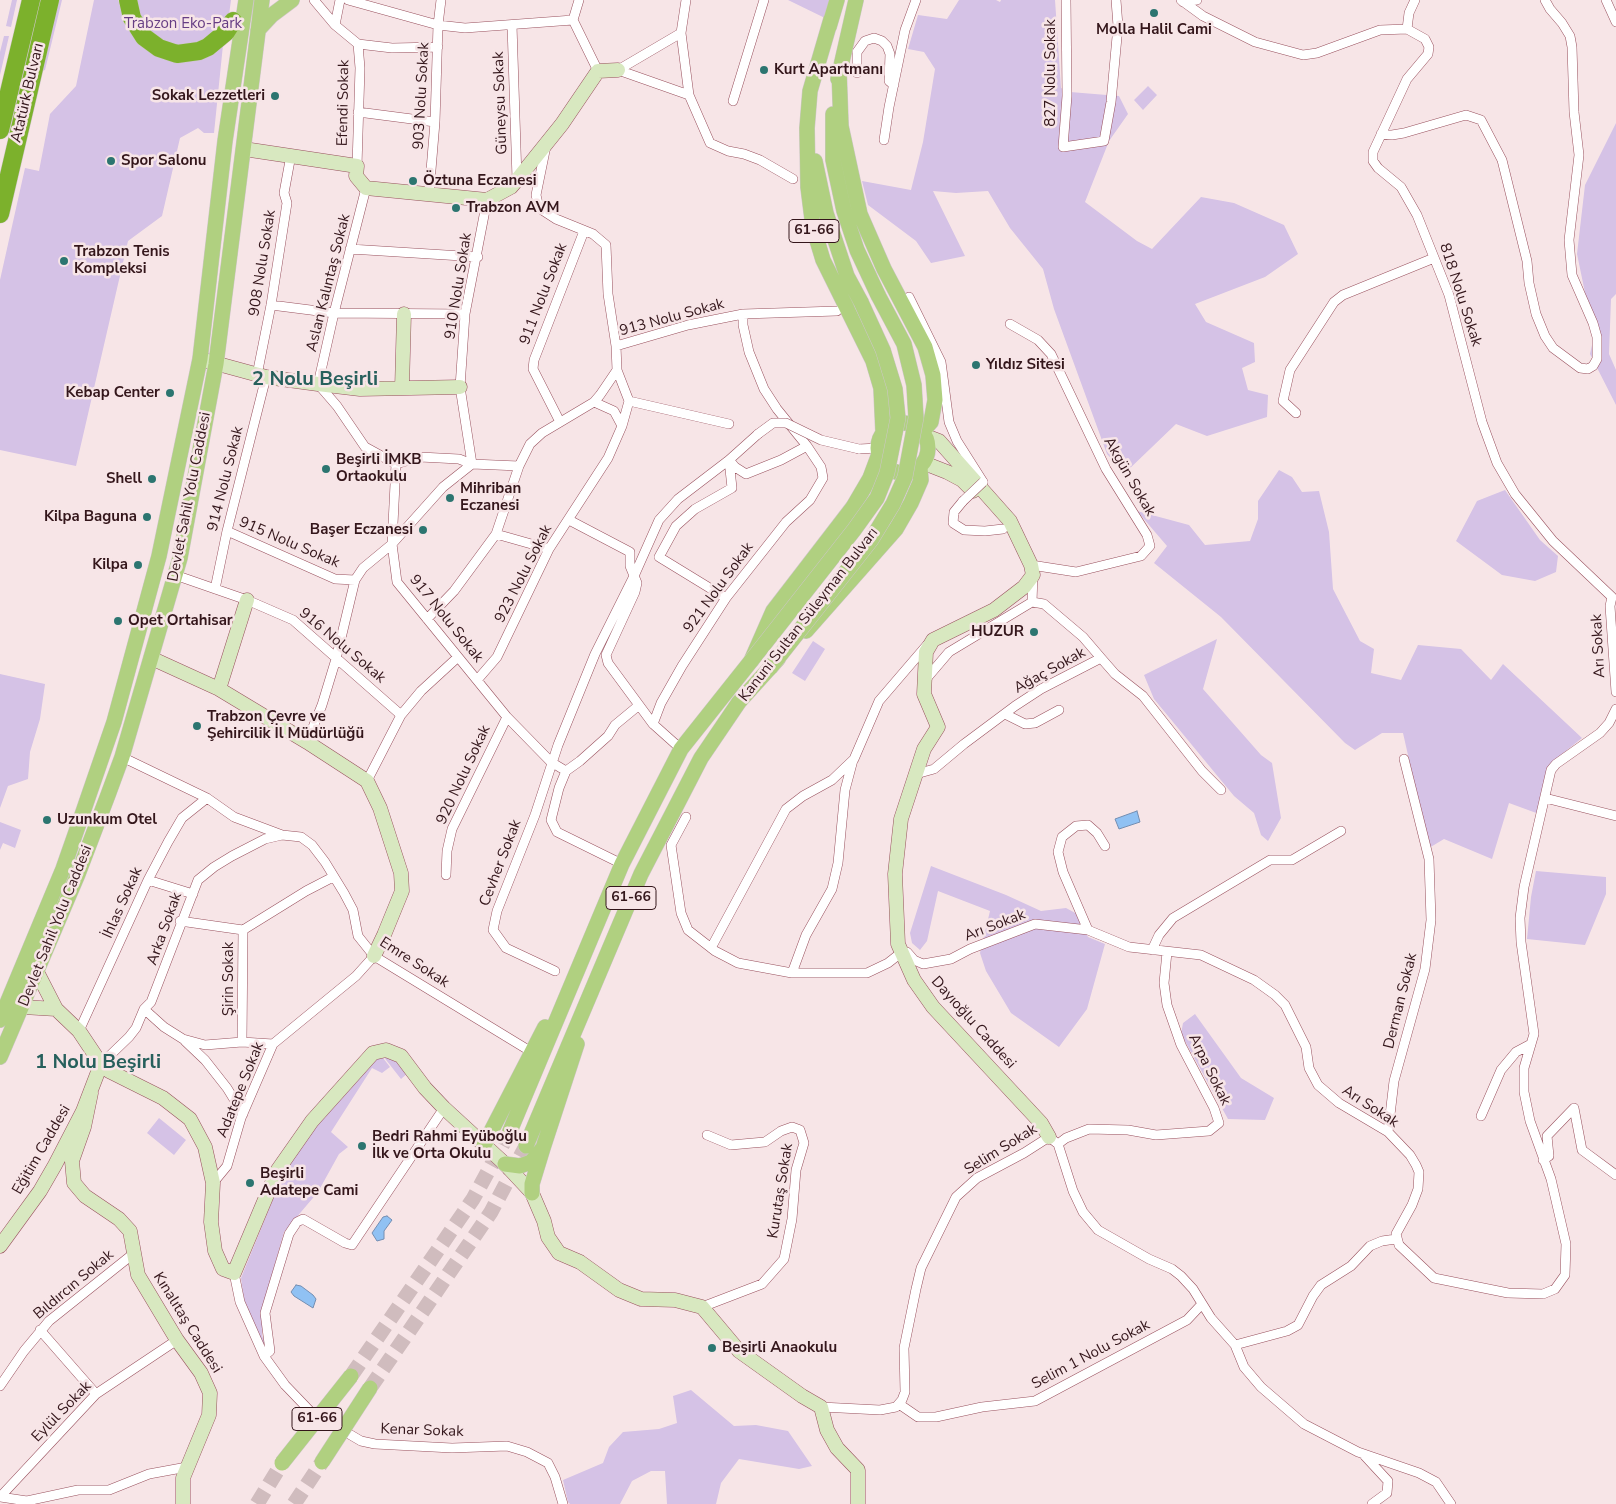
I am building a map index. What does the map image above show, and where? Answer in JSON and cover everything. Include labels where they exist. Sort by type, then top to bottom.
[{"type":"highway","name":"Atatürk Bulvarı","points":[[0,130],[30,0]]},
{"type":"highway","name":"Atatürk Bulvarı","points":[[0,214],[50,0]]},
{"type":"highway","points":[[128,0],[132,18],[144,38],[159,48],[177,54],[199,51],[208,47],[221,37],[233,21]]},
{"type":"main road","points":[[225,140],[222,117],[236,0]]},
{"type":"main road","name":"Devlet Sahil Yolu Caddesi","points":[[0,1020],[63,870],[114,722],[159,556],[200,359],[225,140],[246,0]]},
{"type":"main road","name":"Devlet Sahil Yolu Caddesi","points":[[0,1058],[78,874],[122,757],[180,558],[216,364],[262,0]]},
{"type":"main road","points":[[258,30],[272,15],[292,0]]},
{"type":"main road","name":"Kanuni Sultan Süleyman Bulvarı","points":[[510,1131],[622,864],[681,748],[854,530],[876,498],[887,473],[898,418],[895,390],[884,350],[844,267],[826,213],[815,166],[813,118],[820,64],[837,0]]},
{"type":"main road","name":"Kanuni Sultan Süleyman Bulvarı","points":[[526,1146],[641,874],[701,758],[739,702],[770,668],[871,540],[893,504],[904,477],[916,418],[914,385],[904,344],[857,250],[844,211],[833,160],[832,118],[839,70],[856,0]]},
{"type":"main road","name":"61-66","points":[[751,661],[774,612],[853,507],[870,478],[883,432],[882,388],[873,361],[822,260],[813,227],[808,186],[807,128],[810,91],[831,19]]},
{"type":"main road","name":"61-66","points":[[770,668],[819,618],[896,529],[912,503],[921,480],[922,465],[929,447],[925,433],[931,422],[935,400],[933,375],[925,347],[884,269],[860,214],[842,126],[839,70]]},
{"type":"main road","points":[[883,432],[892,425],[903,422],[914,424],[925,433]]},
{"type":"main road","points":[[878,451],[884,464],[893,471],[910,472],[922,465]]},
{"type":"main road","name":"61-66","points":[[484,1145],[532,1050],[574,979]]},
{"type":"main road","name":"61-66","points":[[532,1193],[532,1184],[573,1061],[592,989]]},
{"type":"main road","name":"61-66","points":[[505,1164],[520,1166],[531,1162],[543,1148]]},
{"type":"main road","name":"61-66","points":[[282,1463],[351,1376]]},
{"type":"main road","name":"61-66","points":[[322,1462],[370,1388]]},
{"type":"street","name":"Efendi Sokak","points":[[314,0],[332,22],[358,44],[360,68],[357,166]]},
{"type":"street","points":[[332,22],[340,0]]},
{"type":"street","points":[[348,0],[438,25],[474,28],[573,20]]},
{"type":"street","name":"903 Nolu Sokak","points":[[429,194],[436,122],[438,25],[441,0]]},
{"type":"street","points":[[578,0],[573,20],[598,71]]},
{"type":"street","points":[[686,0],[681,34],[689,95],[710,143],[728,151],[760,160],[793,179]]},
{"type":"street","points":[[733,101],[764,0]]},
{"type":"street","points":[[884,140],[905,30],[916,0]]},
{"type":"street","name":"827 Nolu Sokak","points":[[1066,0],[1067,96],[1064,147],[1104,141],[1111,102],[1116,45],[1116,0]]},
{"type":"street","points":[[1182,1],[1198,0]]},
{"type":"street","points":[[1182,1],[1204,16],[1256,42],[1303,55],[1317,53],[1380,30],[1407,28],[1415,0]]},
{"type":"street","points":[[1381,134],[1404,133],[1466,115],[1481,120],[1502,160],[1527,261],[1529,283],[1536,314],[1545,336],[1559,352],[1580,368],[1588,369],[1594,366],[1597,359],[1597,336],[1594,323],[1572,275],[1569,240],[1579,155],[1574,112],[1570,36],[1550,9],[1546,0]]},
{"type":"street","points":[[1606,0],[1616,22]]},
{"type":"street","name":"Güneysu Sokak","points":[[512,24],[517,180]]},
{"type":"street","name":"818 Nolu Sokak","points":[[1407,28],[1426,39],[1429,47],[1428,54],[1407,78],[1373,152],[1373,160],[1401,187],[1417,214],[1448,295],[1482,422],[1497,463],[1515,494],[1553,541],[1614,595]]},
{"type":"street","points":[[618,70],[681,34]]},
{"type":"street","points":[[857,73],[857,52],[865,41],[874,38],[882,41],[887,46],[890,54],[889,81],[894,84]]},
{"type":"street","points":[[358,44],[392,48],[438,47]]},
{"type":"street","points":[[598,71],[618,70],[689,95]]},
{"type":"street","points":[[244,149],[357,166],[356,176],[366,188],[487,200],[511,187],[547,144],[598,71]]},
{"type":"street","points":[[358,112],[436,122]]},
{"type":"street","points":[[547,144],[536,195],[539,208],[593,234],[606,245],[608,294],[616,346]]},
{"type":"street","name":"908 Nolu Sokak","points":[[262,376],[287,203],[284,193],[291,155]]},
{"type":"street","name":"Aslan Kalıntaş Sokak","points":[[318,384],[366,188]]},
{"type":"street","name":"910 Nolu Sokak","points":[[472,464],[460,387],[465,314],[478,257],[487,200]]},
{"type":"street","name":"911 Nolu Sokak","points":[[560,422],[534,369],[534,360],[584,231]]},
{"type":"street","points":[[350,249],[478,257]]},
{"type":"street","points":[[1296,412],[1283,400],[1290,370],[1334,302],[1343,295],[1434,258]]},
{"type":"street","points":[[909,297],[941,362],[952,428],[957,442],[984,482],[962,501],[954,512],[953,523],[964,530],[985,531],[1003,529]]},
{"type":"street","points":[[271,305],[334,313],[465,314]]},
{"type":"street","name":"913 Nolu Sokak","points":[[617,370],[616,346],[688,325],[744,314],[837,311]]},
{"type":"street","points":[[402,388],[404,314]]},
{"type":"street","points":[[729,460],[735,467],[746,474],[781,460],[807,446],[777,409],[764,389],[749,352],[742,325],[744,314]]},
{"type":"street","name":"Akgün Sokak","points":[[1010,324],[1038,340],[1051,354],[1102,462],[1147,535],[1150,546],[1141,556],[1076,572],[1032,570]]},
{"type":"street","points":[[200,359],[262,376],[360,389],[460,387]]},
{"type":"street","points":[[617,370],[629,401],[730,424]]},
{"type":"street","points":[[427,619],[454,591],[496,534],[519,466],[530,444],[542,433],[594,402],[617,370]]},
{"type":"street","name":"914 Nolu Sokak","points":[[215,588],[262,376]]},
{"type":"street","points":[[318,384],[337,406],[365,447],[396,464],[420,457],[459,459],[472,464],[519,466]]},
{"type":"street","name":"923 Nolu Sokak","points":[[478,679],[497,657],[549,549],[608,458],[622,426],[629,401]]},
{"type":"street","points":[[594,402],[614,411],[622,426]]},
{"type":"street","points":[[635,574],[659,520],[678,499],[773,423],[786,423],[821,440],[859,449],[878,451]]},
{"type":"street","points":[[924,681],[949,652],[1032,602],[1032,570],[1010,522],[939,441],[925,433]]},
{"type":"street","name":"921 Nolu Sokak","points":[[653,724],[661,703],[682,666],[726,598],[786,522],[810,500],[824,478],[821,467],[807,446]]},
{"type":"street","points":[[726,598],[659,557],[676,526],[695,508],[732,488],[729,460]]},
{"type":"street","name":"917 Nolu Sokak","points":[[396,464],[392,544],[397,582],[458,658],[478,679],[507,718],[552,762]]},
{"type":"street","name":"915 Nolu Sokak","points":[[227,531],[335,580],[355,580],[373,558],[392,544],[443,487],[472,464]]},
{"type":"street","points":[[922,465],[947,472],[962,480],[981,499],[1003,529],[1018,541]]},
{"type":"street","points":[[569,520],[630,552],[630,566],[635,574],[637,583],[635,592],[606,655],[608,663],[653,724],[681,748]]},
{"type":"street","points":[[496,534],[549,549]]},
{"type":"street","points":[[792,973],[806,935],[832,890],[838,863],[845,790],[854,759],[879,701],[933,640],[994,610],[1024,587],[1032,570]]},
{"type":"street","name":"Cevher Sokak","points":[[555,971],[506,948],[493,930],[497,911],[552,762],[595,654],[635,574]]},
{"type":"street","name":"916 Nolu Sokak","points":[[175,575],[248,600],[293,620],[401,715]]},
{"type":"street","points":[[307,742],[322,704],[336,659],[355,580]]},
{"type":"street","name":"Arı Sokak","points":[[1614,595],[1610,606],[1616,692]]},
{"type":"street","points":[[219,689],[248,600]]},
{"type":"street","name":"Ağaç Sokak","points":[[916,774],[934,769],[964,744],[1041,689],[1100,658],[1083,637],[1044,604],[1032,602]]},
{"type":"street","name":"Dayıoğlu Caddesi","points":[[933,640],[926,652],[924,694],[938,727],[924,750],[901,819],[895,874],[898,944],[914,980],[933,1007],[1041,1123],[1054,1140]]},
{"type":"street","points":[[151,658],[219,689],[367,781],[380,808],[401,873],[402,891],[374,956]]},
{"type":"street","points":[[367,781],[401,715],[421,691],[458,658]]},
{"type":"street","points":[[1100,658],[1115,674],[1143,696],[1202,772],[1221,790]]},
{"type":"street","points":[[622,864],[556,832],[551,820],[558,788],[566,771],[608,736],[615,725],[638,706]]},
{"type":"street","points":[[1235,1346],[1280,1333],[1298,1325],[1321,1285],[1351,1266],[1370,1246],[1396,1239],[1399,1245],[1434,1278],[1508,1293],[1550,1292],[1565,1275],[1566,1244],[1551,1179],[1530,1121],[1524,1092],[1524,1068],[1526,1053],[1532,1044],[1533,1021],[1524,972],[1520,918],[1524,887],[1547,784],[1556,764],[1600,733],[1609,723],[1616,709]]},
{"type":"street","points":[[1005,714],[1025,724],[1036,723],[1059,710]]},
{"type":"street","name":"920 Nolu Sokak","points":[[446,875],[447,851],[452,829],[507,718]]},
{"type":"street","name":"Emre Sokak","points":[[122,757],[207,798],[234,817],[282,835],[301,837],[312,845],[354,910],[358,936],[374,956],[525,1048]]},
{"type":"street","points":[[711,948],[752,876],[786,810],[803,796],[832,780],[854,759]]},
{"type":"street","name":"Derman Sokak","points":[[1388,1132],[1394,1081],[1426,968],[1431,920],[1429,859],[1404,759]]},
{"type":"street","points":[[552,762],[566,771]]},
{"type":"street","name":"İhlas Sokak","points":[[79,1031],[148,880],[182,818],[207,798]]},
{"type":"street","points":[[1545,798],[1616,816]]},
{"type":"street","points":[[686,817],[671,845],[681,913],[688,930],[711,948],[738,963],[792,973],[867,973],[888,964],[902,952]]},
{"type":"street","points":[[1088,930],[1063,872],[1058,852],[1062,837],[1076,826],[1088,825],[1097,833],[1105,846]]},
{"type":"street","points":[[1152,950],[1159,936],[1173,918],[1270,860],[1292,860],[1341,831]]},
{"type":"street","name":"Arka Sokak","points":[[101,1064],[136,1028],[144,1009],[151,1002],[160,983],[180,921],[198,880],[214,867],[264,839],[282,835]]},
{"type":"street","name":"Şirin Sokak","points":[[242,1042],[243,930],[306,891],[333,877]]},
{"type":"street","points":[[148,880],[193,894]]},
{"type":"street","points":[[180,921],[243,930]]},
{"type":"street","name":"Arı Sokak","points":[[902,952],[907,952],[914,960],[923,964],[951,959],[1035,924],[1088,930],[1129,947],[1200,956],[1230,968],[1275,995],[1285,1005],[1306,1047],[1309,1068],[1318,1085],[1339,1103],[1388,1132],[1410,1155],[1419,1172],[1416,1197],[1400,1226],[1396,1239]]},
{"type":"street","name":"Arpa Sokak","points":[[1054,1140],[1066,1138],[1089,1129],[1128,1130],[1156,1135],[1209,1131],[1219,1123],[1214,1108],[1180,1045],[1167,1005],[1164,983],[1167,952]]},
{"type":"street","name":"Adatepe Sokak","points":[[213,1183],[227,1166],[243,1114],[273,1044],[356,976],[374,956]]},
{"type":"street","points":[[37,972],[56,1009],[79,1031],[101,1064],[108,1071],[163,1098],[190,1119],[205,1146],[213,1183],[211,1222],[215,1251],[223,1269],[234,1273],[277,1171],[312,1121],[373,1053],[386,1050],[401,1056],[425,1088],[444,1108],[505,1164],[532,1193],[544,1221],[548,1237],[559,1253],[580,1262],[619,1290],[641,1299],[675,1300],[702,1307],[739,1351],[802,1396],[821,1407],[880,1410],[896,1407],[899,1404]]},
{"type":"street","points":[[22,1007],[56,1009]]},
{"type":"street","points":[[144,1009],[164,1028],[183,1039],[206,1060],[243,1114]]},
{"type":"street","points":[[183,1039],[205,1044],[242,1042],[273,1044]]},
{"type":"street","points":[[1482,1116],[1501,1070],[1516,1052],[1532,1044]]},
{"type":"street","name":"Eğitim Caddesi","points":[[0,1246],[40,1191],[91,1093],[101,1064]]},
{"type":"street","name":"Kınalıtaş Caddesi","points":[[91,1093],[84,1127],[72,1161],[74,1183],[85,1196],[119,1219],[130,1231],[132,1254],[138,1275],[177,1340],[190,1354],[210,1393],[208,1415],[183,1478],[183,1504]]},
{"type":"street","points":[[264,1356],[270,1351],[265,1313],[289,1234],[297,1222],[303,1219],[344,1243],[352,1245],[444,1108]]},
{"type":"street","points":[[1543,1160],[1549,1156],[1548,1136],[1574,1108],[1582,1150],[1616,1175]]},
{"type":"street","name":"Kurutaş Sokak","points":[[702,1307],[762,1284],[784,1259],[792,1219],[796,1170],[804,1143],[800,1130],[792,1127],[780,1131],[765,1142],[731,1145],[707,1135]]},
{"type":"street","name":"Selim Sokak","points":[[899,1404],[905,1392],[904,1348],[921,1268],[956,1197],[977,1178],[1024,1153],[1054,1140],[1083,1212],[1098,1230],[1149,1259],[1172,1269],[1193,1289],[1211,1318],[1235,1346],[1244,1367],[1261,1387],[1304,1424],[1363,1454]]},
{"type":"street","name":"Bıldırcın Sokak","points":[[0,1386],[40,1330],[132,1254]]},
{"type":"street","name":"Kenar Sokak","points":[[234,1273],[240,1302],[264,1356],[285,1385],[310,1411],[361,1440],[375,1444],[452,1448],[507,1446],[527,1452],[548,1463],[555,1477],[563,1504]]},
{"type":"street","name":"Selim 1 Nolu Sokak","points":[[899,1404],[918,1417],[936,1418],[982,1407],[1035,1401],[1187,1320],[1202,1304]]},
{"type":"street","points":[[40,1330],[96,1394]]},
{"type":"street","name":"Eylül Sokak","points":[[0,1497],[96,1394],[177,1340]]},
{"type":"street","points":[[821,1407],[826,1430],[837,1448],[858,1470],[858,1504]]},
{"type":"street","points":[[1363,1454],[1388,1481],[1387,1493],[1372,1504]]},
{"type":"street","points":[[1363,1454],[1419,1473],[1436,1482],[1451,1504]]},
{"type":"street","points":[[0,1497],[27,1501],[78,1490],[109,1490],[148,1474],[187,1467]]},
{"type":"green space","points":[[12,0],[17,0],[11,27],[6,26]]},
{"type":"green space","points":[[57,0],[62,0],[45,70],[42,71],[40,70]]},
{"type":"green space","name":"Trabzon Tenis Kompleksi","points":[[94,0],[118,0],[128,29],[139,43],[153,53],[223,45],[214,133],[204,133],[198,128],[180,138],[162,216],[128,241],[76,466],[0,450],[0,280],[25,168],[39,171],[50,114],[76,86]]},
{"type":"green space","name":"Trabzon Eko-Park","points":[[135,0],[231,0],[229,15],[210,41],[179,48],[162,43],[148,31],[137,12]]},
{"type":"green space","points":[[788,0],[839,0],[827,19]]},
{"type":"green space","points":[[959,0],[996,0],[1000,2],[1001,0],[1055,0],[1061,88],[1070,92],[1119,96],[1128,114],[1109,141],[1085,202],[1137,241],[1152,249],[1201,197],[1234,203],[1284,225],[1298,254],[1265,277],[1195,304],[1206,322],[1254,343],[1255,362],[1242,368],[1248,390],[1268,395],[1267,417],[1207,436],[1176,424],[1125,473],[1107,454],[1054,309],[1043,269],[1010,228],[988,191],[956,193],[933,191],[965,256],[931,263],[916,241],[868,205],[862,181],[911,190],[923,142],[935,69],[924,52],[908,49],[918,15],[947,19]]},
{"type":"green space","points":[[4,36],[9,36],[0,75],[0,52]]},
{"type":"green space","points":[[1148,86],[1157,95],[1143,110],[1134,100]]},
{"type":"green space","points":[[1616,123],[1616,294],[1611,299],[1609,354],[1616,370],[1616,405],[1590,354],[1594,336],[1577,254],[1585,185]]},
{"type":"green space","points":[[1279,470],[1292,477],[1302,492],[1319,491],[1329,532],[1333,589],[1360,641],[1374,649],[1371,673],[1401,680],[1418,645],[1461,649],[1491,680],[1503,664],[1582,738],[1552,762],[1539,814],[1509,803],[1492,859],[1444,839],[1429,848],[1403,733],[1382,733],[1355,750],[1345,743],[1221,617],[1154,563],[1167,546],[1137,511],[1189,525],[1205,545],[1250,541],[1258,519],[1258,501]]},
{"type":"green space","points":[[1505,490],[1540,540],[1558,556],[1556,572],[1535,581],[1502,575],[1456,541],[1477,501]]},
{"type":"green space","points":[[1217,639],[1203,689],[1261,755],[1272,763],[1281,818],[1268,841],[1261,835],[1254,813],[1234,796],[1154,699],[1144,675]]},
{"type":"green space","points":[[813,641],[825,649],[805,681],[792,673]]},
{"type":"green space","points":[[0,674],[45,684],[40,719],[30,752],[28,779],[8,786],[0,808]]},
{"type":"green space","points":[[0,822],[21,830],[15,848],[3,843],[0,850]]},
{"type":"green space","points":[[931,866],[1006,895],[1041,911],[1066,908],[1079,915],[1088,937],[1105,944],[1087,1009],[1059,1047],[1011,1013],[986,971],[980,953],[990,911],[938,891],[927,941],[920,950],[912,943],[910,933]]},
{"type":"green space","points":[[1536,871],[1606,877],[1606,894],[1585,945],[1527,939],[1531,897]]},
{"type":"green space","points":[[1195,1014],[1241,1078],[1274,1098],[1265,1120],[1228,1119],[1181,1034],[1183,1023]]},
{"type":"green space","points":[[383,1056],[396,1059],[409,1072],[401,1079]]},
{"type":"green space","points":[[379,1057],[383,1058],[390,1067],[382,1073],[372,1068],[331,1132],[348,1147],[339,1154],[318,1192],[284,1232],[262,1309],[262,1335],[266,1348],[256,1333],[244,1300],[241,1278],[285,1170],[317,1120],[371,1061]]},
{"type":"green space","points":[[159,1118],[186,1140],[174,1155],[147,1133]]},
{"type":"green space","points":[[691,1390],[734,1426],[756,1425],[788,1431],[812,1466],[799,1469],[739,1459],[721,1483],[716,1504],[667,1504],[665,1471],[651,1471],[632,1481],[620,1504],[570,1504],[568,1502],[563,1480],[603,1463],[609,1447],[623,1432],[659,1429],[677,1423],[673,1396]]},
{"type":"water","points":[[1137,811],[1140,822],[1119,829],[1115,819]]},
{"type":"water","points":[[387,1216],[392,1220],[384,1231],[384,1239],[377,1241],[372,1233],[383,1217]]},
{"type":"water","points":[[296,1285],[301,1286],[316,1299],[313,1308],[291,1292]]},
{"type":"tunnel","points":[[351,1376],[473,1199],[510,1131]]},
{"type":"tunnel","points":[[370,1388],[491,1212],[526,1146]]},
{"type":"tunnel","points":[[294,1504],[322,1462]]},
{"type":"tunnel","points":[[257,1504],[282,1463]]},
{"type":"place","name":"Molla Halil Cami","points":[[1154,13]]},
{"type":"place","name":"Kurt Apartmanı","points":[[764,70]]},
{"type":"place","name":"Sokak Lezzetleri","points":[[275,96]]},
{"type":"place","name":"Spor Salonu","points":[[111,161]]},
{"type":"place","name":"Öztuna Eczanesi","points":[[413,181]]},
{"type":"place","name":"Trabzon AVM","points":[[456,208]]},
{"type":"place","name":"Trabzon Tenis Kompleksi","points":[[64,261]]},
{"type":"place","name":"Yıldız Sitesi","points":[[976,365]]},
{"type":"place","name":"Kebap Center","points":[[170,393]]},
{"type":"place","name":"Beşirli İMKB Ortaokulu","points":[[326,469]]},
{"type":"place","name":"Shell","points":[[152,479]]},
{"type":"place","name":"Mihriban Eczanesi","points":[[450,498]]},
{"type":"place","name":"Kilpa Baguna","points":[[147,517]]},
{"type":"place","name":"Başer Eczanesi","points":[[423,530]]},
{"type":"place","name":"Kilpa","points":[[138,565]]},
{"type":"place","name":"Opet Ortahisar","points":[[118,621]]},
{"type":"place","name":"HUZUR","points":[[1034,632]]},
{"type":"place","name":"Trabzon Çevre ve Şehircilik İl Müdürlüğü","points":[[197,726]]},
{"type":"place","name":"Uzunkum Otel","points":[[47,820]]},
{"type":"place","name":"Bedri Rahmi Eyüboğlu İlk ve Orta Okulu","points":[[362,1146]]},
{"type":"place","name":"Beşirli Adatepe Cami","points":[[250,1183]]},
{"type":"place","name":"Beşirli Anaokulu","points":[[712,1348]]},
{"type":"district","name":"2 Nolu Beşirli","points":[[315,380]]},
{"type":"district","name":"1 Nolu Beşirli","points":[[98,1063]]}]
